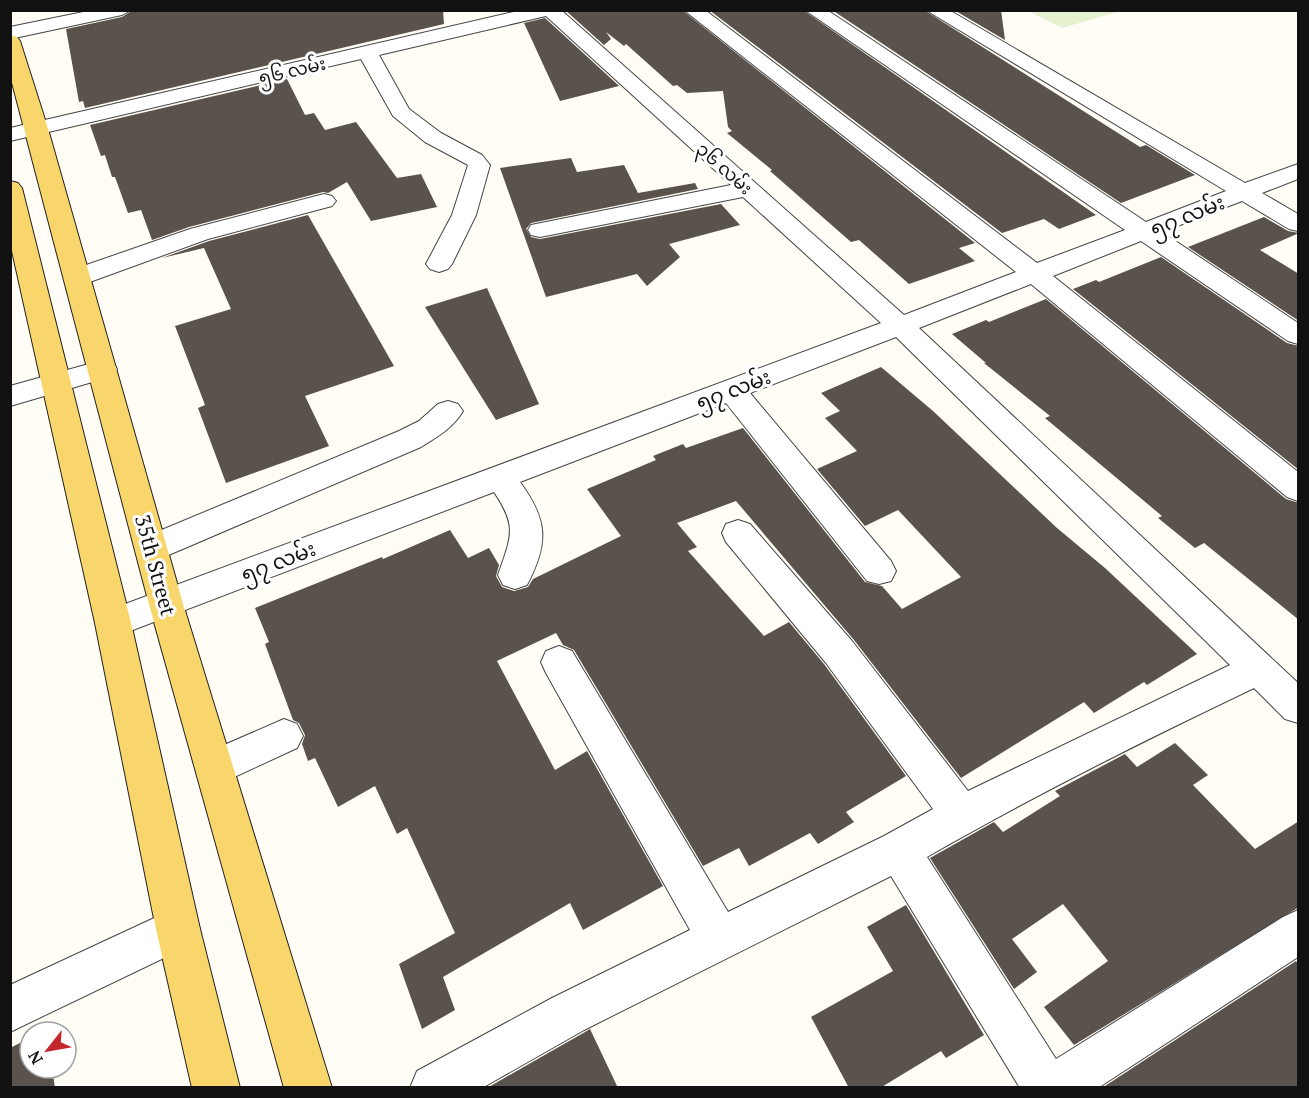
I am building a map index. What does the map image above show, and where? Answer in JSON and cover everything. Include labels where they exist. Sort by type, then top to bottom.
[{"type":"main road","name":"35th Street","points":[[10,41],[37,129],[166,604],[308,1088]]},
{"type":"main road","points":[[10,188],[113,623],[178,929],[216,1088]]},
{"type":"street","points":[[10,33],[122,10]]},
{"type":"street","name":"၅၆ လမ်း","points":[[10,135],[549,10]]},
{"type":"street","name":"၃၆ လမ်း","points":[[549,10],[900,326],[1299,708]]},
{"type":"street","points":[[693,10],[1035,274],[1299,489]]},
{"type":"street","points":[[814,10],[1299,335]]},
{"type":"street","points":[[935,10],[1299,224]]},
{"type":"street","points":[[367,52],[400,112],[408,120],[447,145],[475,159],[479,165],[464,215],[439,264]]},
{"type":"street","name":"၅၇ လမ်း","points":[[113,623],[900,326],[1299,171]]},
{"type":"street","points":[[540,230],[748,189]]},
{"type":"street","points":[[78,277],[161,245],[294,207],[324,201]]},
{"type":"street","points":[[10,396],[103,369]]},
{"type":"street","points":[[731,390],[879,571]]},
{"type":"street","points":[[152,548],[410,440],[430,428],[448,411]]},
{"type":"street","points":[[500,477],[524,510],[529,532],[515,575]]},
{"type":"street","points":[[738,533],[839,652],[962,814]]},
{"type":"street","points":[[559,662],[719,939]]},
{"type":"street","points":[[434,1088],[568,1014],[899,850],[962,814],[1258,669]]},
{"type":"street","points":[[215,768],[284,736]]},
{"type":"street","points":[[899,850],[1047,1088]]},
{"type":"street","points":[[10,1009],[178,929]]},
{"type":"street","points":[[1054,1088],[1299,932]]},
{"type":"green space","points":[[1028,10],[1121,11],[1062,28]]},
{"type":"building","points":[[133,10],[443,10],[444,24],[85,108],[83,101],[79,102],[66,29],[122,17]]},
{"type":"building","points":[[565,10],[682,10],[975,243],[959,248],[975,261],[909,284],[859,240],[851,242],[770,171],[772,170],[727,133],[732,131],[728,127],[723,91],[687,93],[677,85],[673,86],[626,44],[624,46],[606,32],[611,39],[604,45]]},
{"type":"building","points":[[709,10],[803,10],[1096,215],[1059,229],[1044,219],[1002,233]]},
{"type":"building","points":[[832,10],[924,10],[1140,147],[1146,145],[1195,175],[1121,203]]},
{"type":"building","points":[[954,10],[1001,10],[1005,40]]},
{"type":"building","points":[[545,18],[619,86],[560,101],[524,23]]},
{"type":"building","points":[[287,79],[305,115],[314,113],[325,130],[356,122],[397,178],[421,174],[437,207],[371,221],[347,182],[328,193],[323,192],[189,227],[152,240],[141,210],[128,213],[115,177],[112,177],[105,155],[101,156],[90,125]]},
{"type":"building","points":[[571,158],[577,172],[624,165],[638,193],[695,183],[698,189],[531,223],[526,229],[531,237],[540,239],[721,204],[740,225],[669,244],[680,257],[647,286],[637,274],[546,297],[500,168]]},
{"type":"building","points":[[308,215],[394,366],[305,396],[329,446],[226,483],[198,408],[205,405],[175,326],[231,309],[204,248],[162,258],[209,241]]},
{"type":"building","points":[[1264,217],[1288,231],[1299,233],[1260,250],[1299,274],[1299,321],[1188,247]]},
{"type":"building","points":[[1161,257],[1287,343],[1299,346],[1299,470],[1073,289],[1096,280],[1099,282]]},
{"type":"building","points":[[487,288],[539,404],[496,420],[425,307]]},
{"type":"building","points":[[1046,299],[1286,499],[1299,503],[1299,620],[1204,543],[1195,548],[1158,518],[1162,516],[1045,418],[1050,416],[952,334]]},
{"type":"building","points":[[881,367],[933,411],[1057,528],[1105,568],[1197,654],[1147,685],[1144,682],[1094,713],[1084,702],[961,778],[854,640],[736,501],[677,523],[697,547],[688,551],[764,636],[789,622],[824,664],[906,776],[846,812],[854,822],[818,844],[810,833],[749,866],[739,848],[703,866],[574,650],[563,645],[556,633],[497,661],[555,770],[587,751],[663,886],[583,930],[570,903],[443,977],[455,1010],[422,1029],[399,964],[455,933],[407,828],[397,834],[375,786],[338,807],[315,758],[308,761],[302,744],[305,735],[299,723],[293,720],[265,644],[269,642],[255,608],[382,557],[383,559],[450,530],[468,558],[489,548],[499,565],[496,576],[502,587],[514,591],[528,587],[533,579],[621,536],[587,489],[656,460],[653,456],[683,444],[686,448],[743,428],[865,582],[882,586],[902,609],[961,577],[898,510],[865,526],[817,469],[857,451],[825,418],[840,411],[821,393]]},
{"type":"building","points":[[1175,743],[1208,775],[1193,785],[1255,849],[1299,821],[1299,907],[1074,1045],[1044,1007],[1108,961],[1063,904],[1012,939],[1037,972],[1014,989],[930,858],[994,822],[1003,832],[1060,796],[1055,791],[1125,754],[1137,767]]},
{"type":"building","points":[[906,905],[984,1035],[946,1058],[941,1051],[880,1088],[849,1088],[811,1017],[893,971],[867,927]]},
{"type":"building","points":[[1296,961],[1299,965],[1299,1088],[1105,1086]]},
{"type":"building","points":[[590,1029],[618,1088],[487,1088],[585,1032]]},
{"type":"building","points":[[18,1044],[18,1080],[54,1080],[55,1088],[10,1088],[10,1048]]}]
